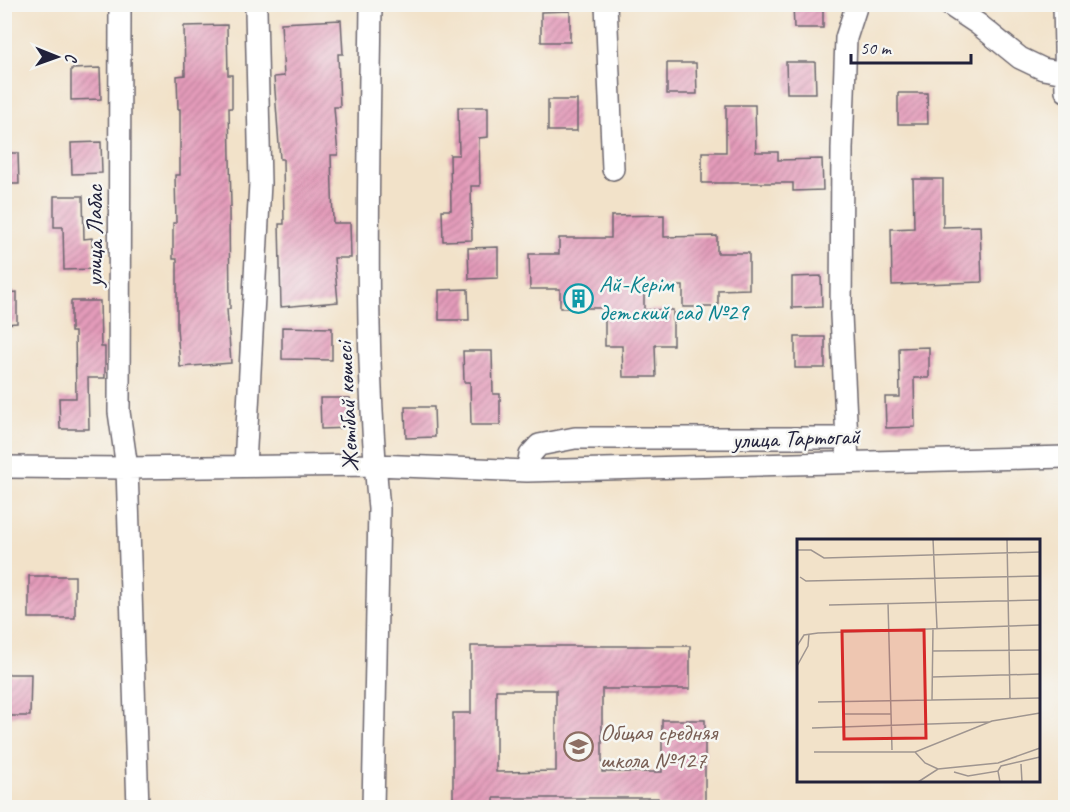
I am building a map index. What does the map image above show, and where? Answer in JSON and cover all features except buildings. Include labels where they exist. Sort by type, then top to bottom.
[{"type":"street","name":"улица Лабас","points":[[120,4],[119,412],[127,468],[138,807]]},
{"type":"street","name":"Жетібай көшесі","points":[[371,4],[367,272],[379,509],[373,807]]},
{"type":"street","points":[[606,4],[613,169]]},
{"type":"street","points":[[848,462],[842,315],[842,149],[846,38],[857,4]]},
{"type":"street","points":[[948,4],[978,24],[1020,58],[1043,69],[1065,73]]},
{"type":"street","points":[[1064,4],[1065,91]]},
{"type":"street","points":[[245,465],[260,183],[255,10]]},
{"type":"street","points":[[527,471],[530,455],[539,445],[575,438],[847,438]]},
{"type":"street","name":"улица Тартогай","points":[[4,467],[375,465],[527,471],[1065,456]]},
{"type":"place","name":"Ай-Керім детский сад №29","points":[[578,298]]},
{"type":"place","name":"Общая средняя школа №127","points":[[579,746]]}]
